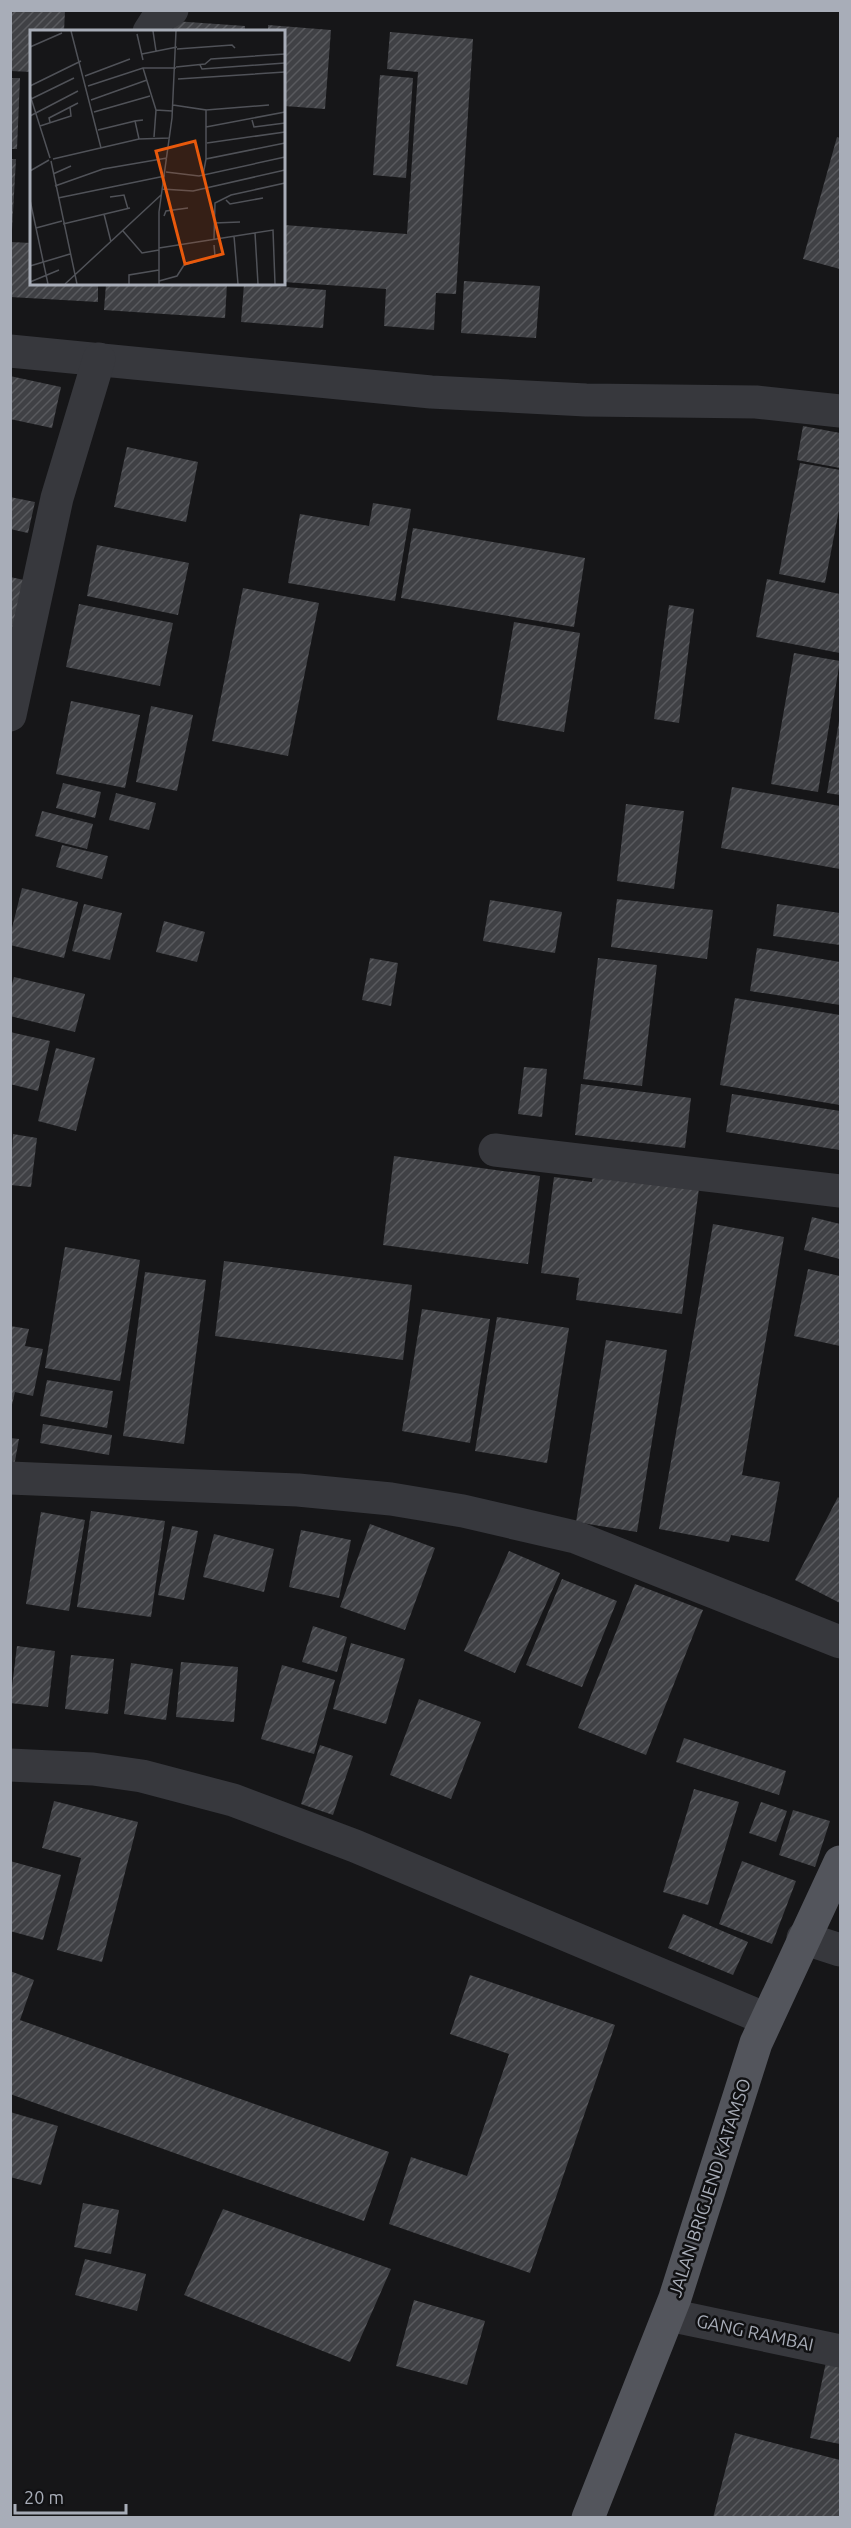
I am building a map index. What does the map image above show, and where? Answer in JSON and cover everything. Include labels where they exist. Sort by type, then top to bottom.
[{"type":"main road","name":"JALAN BRIGJEND KATAMSO","points":[[588,2517],[669,2315],[756,2043],[840,1862]]},
{"type":"street","points":[[150,30],[158,18],[172,10]]},
{"type":"street","points":[[10,351],[431,392],[585,400],[756,402],[840,411]]},
{"type":"street","points":[[12,703],[57,498],[99,359]]},
{"type":"street","points":[[495,1150],[840,1191]]},
{"type":"street","points":[[10,1478],[298,1490],[391,1499],[463,1511],[575,1537],[840,1642]]},
{"type":"street","points":[[10,1765],[93,1768],[142,1776],[232,1800],[355,1846],[766,2019]]},
{"type":"street","points":[[803,1938],[840,1950]]},
{"type":"street","name":"GANG RAMBAI","points":[[669,2315],[840,2351]]},
{"type":"building","points":[[10,10],[65,10],[64,30],[30,30],[30,72],[10,71]]},
{"type":"building","points":[[174,21],[245,26],[245,30],[173,30]]},
{"type":"building","points":[[268,25],[331,30],[325,109],[285,106],[285,30],[268,30]]},
{"type":"building","points":[[390,32],[473,39],[456,294],[436,293],[434,330],[384,326],[386,289],[285,282],[285,225],[407,234],[418,72],[387,69]]},
{"type":"building","points":[[380,75],[413,78],[406,178],[373,175]]},
{"type":"building","points":[[10,78],[20,78],[17,149],[10,149]]},
{"type":"building","points":[[837,137],[840,138],[840,269],[803,259]]},
{"type":"building","points":[[10,159],[16,159],[12,230],[10,230]]},
{"type":"building","points":[[10,242],[30,243],[30,285],[98,285],[98,302],[10,297]]},
{"type":"building","points":[[464,281],[540,286],[536,338],[461,333]]},
{"type":"building","points":[[106,285],[227,285],[225,318],[104,310]]},
{"type":"building","points":[[244,285],[326,290],[323,328],[241,322]]},
{"type":"building","points":[[10,376],[61,387],[52,428],[10,419]]},
{"type":"building","points":[[803,426],[840,433],[840,468],[797,460]]},
{"type":"building","points":[[127,447],[198,462],[186,522],[114,507]]},
{"type":"building","points":[[800,463],[840,470],[840,505],[825,583],[779,574]]},
{"type":"building","points":[[10,497],[35,502],[28,533],[10,529]]},
{"type":"building","points":[[373,503],[411,509],[395,601],[288,583],[300,514],[369,526]]},
{"type":"building","points":[[413,528],[585,558],[574,627],[401,598]]},
{"type":"building","points":[[97,545],[189,563],[178,615],[87,596]]},
{"type":"building","points":[[10,577],[29,581],[17,635],[10,634]]},
{"type":"building","points":[[767,579],[840,594],[840,653],[756,637]]},
{"type":"building","points":[[243,588],[319,603],[288,756],[212,741]]},
{"type":"building","points":[[79,604],[173,623],[160,686],[66,667]]},
{"type":"building","points":[[669,605],[694,609],[679,723],[654,719]]},
{"type":"building","points":[[514,622],[580,633],[564,732],[497,720]]},
{"type":"building","points":[[794,653],[840,661],[818,792],[771,784]]},
{"type":"building","points":[[71,701],[140,715],[125,788],[56,774]]},
{"type":"building","points":[[151,706],[193,715],[177,791],[136,782]]},
{"type":"building","points":[[840,721],[840,795],[827,793]]},
{"type":"building","points":[[63,783],[101,792],[95,818],[56,808]]},
{"type":"building","points":[[732,787],[840,806],[840,869],[721,848]]},
{"type":"building","points":[[116,793],[156,803],[149,830],[109,820]]},
{"type":"building","points":[[626,804],[684,811],[674,889],[617,881]]},
{"type":"building","points":[[42,811],[93,824],[87,849],[35,836]]},
{"type":"building","points":[[62,845],[108,856],[102,879],[56,867]]},
{"type":"building","points":[[22,888],[78,902],[64,958],[10,945],[10,936]]},
{"type":"building","points":[[617,899],[713,910],[707,959],[611,947]]},
{"type":"building","points":[[490,900],[562,912],[555,953],[483,941]]},
{"type":"building","points":[[84,904],[122,913],[110,960],[72,951]]},
{"type":"building","points":[[777,904],[840,913],[840,945],[773,936]]},
{"type":"building","points":[[164,921],[205,932],[197,962],[156,952]]},
{"type":"building","points":[[757,948],[840,962],[840,1005],[750,991]]},
{"type":"building","points":[[370,958],[398,963],[391,1006],[362,1000]]},
{"type":"building","points":[[598,958],[657,965],[642,1086],[583,1079]]},
{"type":"building","points":[[14,977],[85,994],[75,1032],[10,1016],[10,991]]},
{"type":"building","points":[[735,998],[840,1015],[840,1105],[720,1085]]},
{"type":"building","points":[[10,1032],[50,1041],[38,1091],[10,1084]]},
{"type":"building","points":[[56,1048],[95,1058],[76,1131],[38,1121]]},
{"type":"building","points":[[524,1067],[547,1069],[542,1117],[518,1114]]},
{"type":"building","points":[[581,1084],[691,1098],[685,1148],[575,1135]]},
{"type":"building","points":[[732,1094],[840,1111],[840,1150],[726,1132]]},
{"type":"building","points":[[13,1134],[37,1138],[31,1187],[10,1185]]},
{"type":"building","points":[[394,1156],[540,1176],[528,1264],[383,1245]]},
{"type":"building","points":[[594,1166],[700,1181],[682,1314],[576,1300],[579,1278],[541,1273],[554,1177],[592,1182]]},
{"type":"building","points":[[812,1217],[840,1224],[840,1259],[804,1250]]},
{"type":"building","points":[[713,1224],[784,1237],[742,1475],[780,1482],[769,1542],[731,1535],[729,1542],[659,1529]]},
{"type":"building","points":[[65,1247],[140,1260],[120,1381],[45,1368]]},
{"type":"building","points":[[224,1261],[412,1285],[403,1360],[215,1336]]},
{"type":"building","points":[[808,1269],[840,1276],[840,1346],[794,1336]]},
{"type":"building","points":[[145,1272],[206,1280],[184,1444],[123,1436]]},
{"type":"building","points":[[422,1309],[490,1319],[470,1443],[402,1431]]},
{"type":"building","points":[[497,1317],[569,1328],[547,1463],[475,1451]]},
{"type":"building","points":[[10,1326],[29,1329],[25,1346],[43,1349],[33,1396],[15,1392],[11,1409]]},
{"type":"building","points":[[606,1340],[667,1350],[637,1532],[576,1522]]},
{"type":"building","points":[[47,1380],[113,1391],[107,1428],[40,1416]]},
{"type":"building","points":[[43,1424],[112,1435],[109,1455],[40,1443]]},
{"type":"building","points":[[10,1438],[19,1439],[13,1472],[10,1472]]},
{"type":"building","points":[[838,1497],[840,1499],[840,1603],[795,1580]]},
{"type":"building","points":[[91,1511],[165,1521],[151,1617],[77,1607]]},
{"type":"building","points":[[41,1512],[85,1520],[69,1611],[26,1604]]},
{"type":"building","points":[[370,1524],[435,1548],[405,1630],[340,1607]]},
{"type":"building","points":[[172,1526],[198,1531],[184,1600],[158,1595]]},
{"type":"building","points":[[301,1530],[351,1540],[339,1598],[289,1587]]},
{"type":"building","points":[[214,1534],[274,1549],[264,1592],[203,1577]]},
{"type":"building","points":[[509,1551],[560,1573],[515,1673],[464,1651]]},
{"type":"building","points":[[562,1579],[617,1601],[582,1687],[526,1665]]},
{"type":"building","points":[[635,1584],[703,1610],[646,1755],[578,1728]]},
{"type":"building","points":[[313,1626],[347,1637],[337,1672],[302,1662]]},
{"type":"building","points":[[351,1643],[405,1659],[386,1724],[333,1709]]},
{"type":"building","points":[[17,1646],[55,1651],[48,1707],[10,1703]]},
{"type":"building","points":[[71,1655],[114,1659],[108,1714],[65,1709]]},
{"type":"building","points":[[181,1662],[238,1667],[234,1722],[176,1717]]},
{"type":"building","points":[[131,1663],[173,1669],[166,1720],[124,1714]]},
{"type":"building","points":[[282,1665],[335,1680],[314,1754],[261,1739]]},
{"type":"building","points":[[419,1699],[481,1722],[451,1799],[390,1775]]},
{"type":"building","points":[[684,1738],[786,1771],[779,1795],[676,1762]]},
{"type":"building","points":[[320,1745],[353,1756],[333,1815],[301,1804]]},
{"type":"building","points":[[694,1789],[739,1802],[708,1905],[663,1892]]},
{"type":"building","points":[[54,1801],[138,1822],[102,1962],[57,1950],[81,1858],[42,1848]]},
{"type":"building","points":[[761,1802],[787,1811],[776,1842],[749,1833]]},
{"type":"building","points":[[793,1810],[830,1821],[815,1867],[779,1855]]},
{"type":"building","points":[[10,1861],[61,1875],[43,1940],[10,1931]]},
{"type":"building","points":[[742,1861],[796,1881],[772,1944],[719,1924]]},
{"type":"building","points":[[683,1914],[748,1942],[733,1975],[668,1948]]},
{"type":"building","points":[[10,1971],[34,1980],[20,2020],[389,2152],[364,2221],[10,2094]]},
{"type":"building","points":[[470,1975],[615,2025],[530,2273],[389,2224],[411,2157],[467,2176],[509,2054],[450,2034]]},
{"type":"building","points":[[10,2112],[58,2126],[41,2185],[10,2177]]},
{"type":"building","points":[[83,2203],[119,2210],[111,2254],[74,2247]]},
{"type":"building","points":[[223,2209],[391,2269],[350,2362],[184,2295]]},
{"type":"building","points":[[85,2259],[146,2274],[137,2311],[75,2295]]},
{"type":"building","points":[[414,2300],[485,2321],[467,2385],[396,2366]]},
{"type":"building","points":[[826,2362],[840,2365],[840,2444],[810,2438]]},
{"type":"building","points":[[735,2433],[840,2460],[840,2518],[713,2518]]}]
